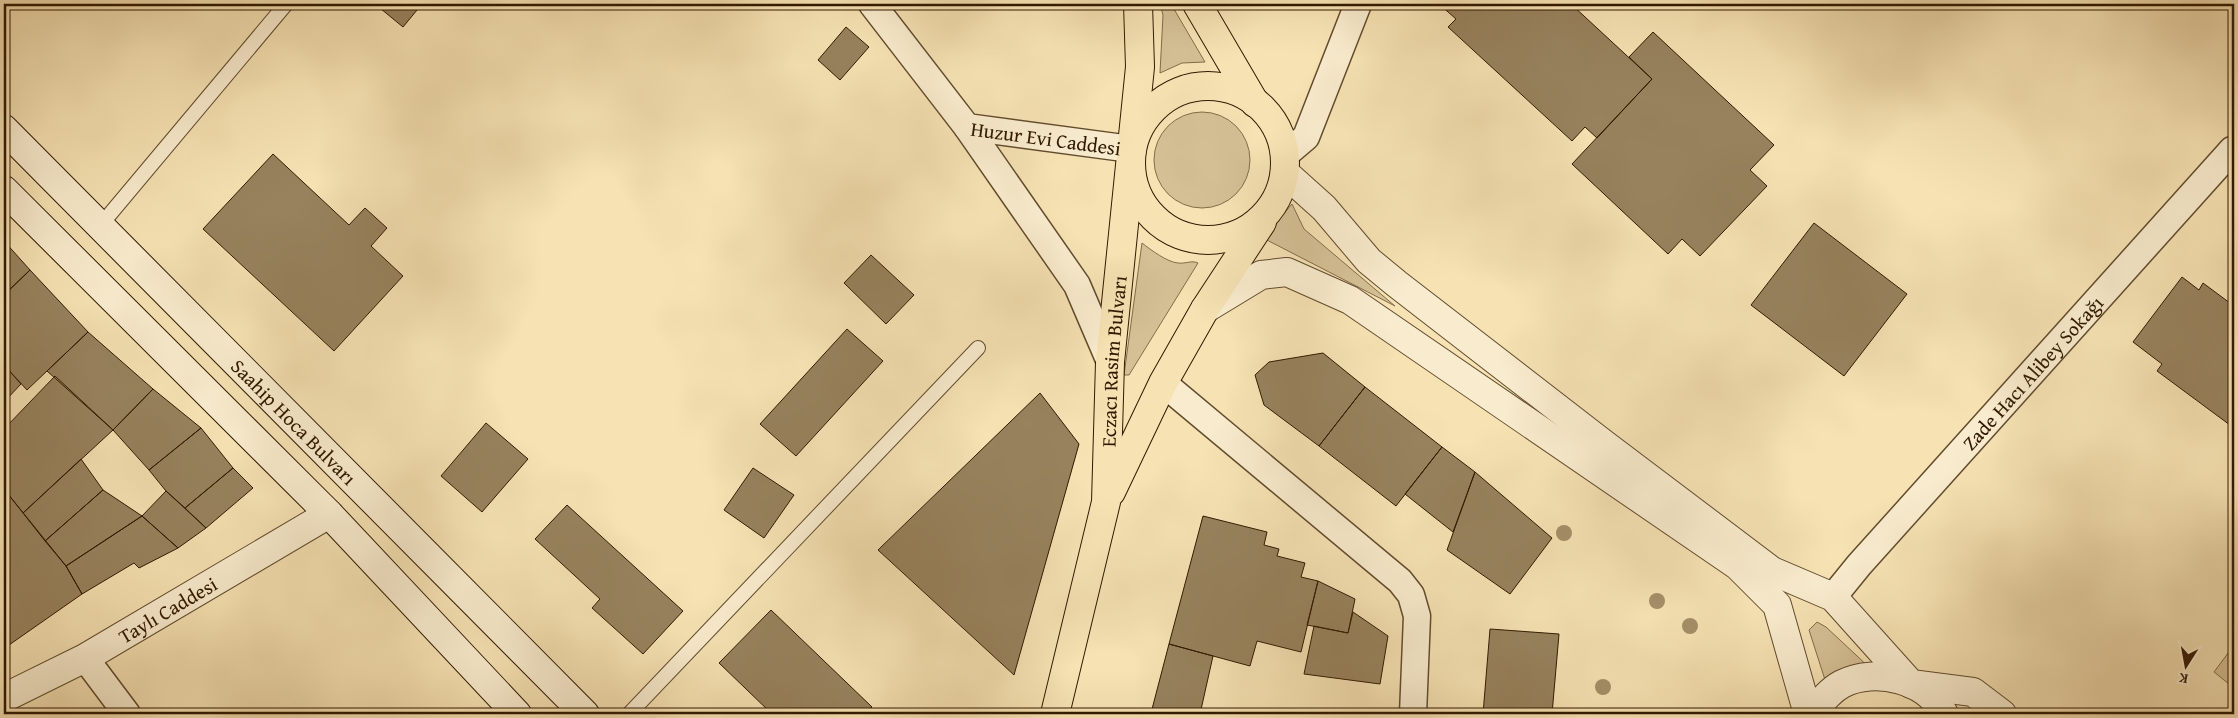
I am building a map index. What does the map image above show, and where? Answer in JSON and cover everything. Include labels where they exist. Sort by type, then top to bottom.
[{"type":"main road","name":"Eczacı Rasim Bulvarı","points":[[1056,714],[1106,502],[1110,362],[1140,67],[1138,4]]},
{"type":"main road","points":[[1197,4],[1255,102]]},
{"type":"main road","points":[[1106,502],[1163,383],[1206,310],[1279,194],[1285,164],[1278,130],[1266,111],[1246,96],[1223,87],[1198,86],[1174,92],[1154,107],[1139,126],[1131,149],[1130,174],[1138,199],[1154,219],[1175,233],[1199,240],[1224,239],[1248,230],[1267,213]]},
{"type":"street","name":"Huzur Evi Caddesi","points":[[872,4],[967,127],[1131,149]]},
{"type":"street","points":[[1358,4],[1306,137],[1285,164],[1369,261],[1772,571],[1833,597],[1911,684],[1973,692],[2002,714]]},
{"type":"street","points":[[967,127],[1078,285],[1110,362]]},
{"type":"street","name":"Saahip Hoca Bulvarı","points":[[4,129],[585,714]]},
{"type":"street","name":"Zade Hacı Alibey Sokağı","points":[[1833,597],[1859,565],[2232,150]]},
{"type":"street","name":"Saahip Hoca Bulvarı","points":[[4,190],[329,514],[517,714]]},
{"type":"street","points":[[1206,310],[1261,275],[1287,272],[1350,300],[1738,566],[1777,605],[1810,714]]},
{"type":"street","points":[[1163,383],[1400,581],[1411,595],[1417,616],[1413,714]]},
{"type":"street","name":"Taylı Caddesi","points":[[4,698],[85,658],[329,514]]},
{"type":"street","points":[[85,658],[127,714]]},
{"type":"street","points":[[1810,714],[1823,699],[1842,684],[1865,677],[1889,676],[1911,684],[1929,695],[1944,714]]},
{"type":"lane","points":[[100,226],[286,4]]},
{"type":"lane","points":[[630,714],[978,348]]},
{"type":"shaded area","points":[[1160,4],[1171,4],[1205,62],[1182,63],[1160,73],[1163,15]]},
{"type":"shaded area","points":[[1202,112],[1220,116],[1236,126],[1246,142],[1250,160],[1246,178],[1236,194],[1220,204],[1202,208],[1184,204],[1168,194],[1158,178],[1154,160],[1158,142],[1168,126],[1184,116]]},
{"type":"shaded area","points":[[1292,204],[1304,229],[1395,306],[1263,238]]},
{"type":"shaded area","points":[[1142,243],[1159,255],[1174,262],[1198,263],[1129,375],[1124,375]]},
{"type":"shaded area","points":[[1817,622],[1826,627],[1871,669],[1827,686],[1809,630]]},
{"type":"shaded area","points":[[2234,645],[2234,688],[2214,672]]},
{"type":"building","points":[[375,4],[422,4],[403,27]]},
{"type":"building","points":[[1439,4],[1571,4],[1652,79],[1597,138],[1585,127],[1572,141],[1448,27],[1456,19]]},
{"type":"building","points":[[846,27],[869,47],[840,80],[818,60]]},
{"type":"building","points":[[1653,32],[1774,145],[1750,170],[1767,186],[1700,256],[1682,239],[1668,254],[1572,164],[1652,79],[1629,57]]},
{"type":"building","points":[[273,154],[349,225],[365,208],[387,228],[371,246],[403,276],[334,351],[203,229]]},
{"type":"building","points":[[1814,223],[1907,294],[1844,376],[1751,305]]},
{"type":"building","points":[[4,241],[30,270],[4,295]]},
{"type":"building","points":[[871,255],[914,295],[886,324],[844,283]]},
{"type":"building","points":[[30,270],[88,332],[27,390],[4,365],[4,295]]},
{"type":"building","points":[[2182,277],[2199,290],[2203,283],[2234,306],[2234,428],[2157,371],[2162,364],[2133,342]]},
{"type":"building","points":[[847,329],[883,361],[796,456],[760,424]]},
{"type":"building","points":[[88,332],[153,389],[113,430],[47,371]]},
{"type":"building","points":[[1323,353],[1365,387],[1319,446],[1264,405],[1255,375],[1269,362]]},
{"type":"building","points":[[4,365],[21,384],[4,402]]},
{"type":"building","points":[[55,376],[113,430],[23,513],[4,489],[4,429]]},
{"type":"building","points":[[1365,387],[1442,447],[1396,506],[1319,446]]},
{"type":"building","points":[[153,389],[201,428],[149,470],[113,430]]},
{"type":"building","points":[[1040,393],[1079,444],[1014,675],[878,550]]},
{"type":"building","points":[[486,423],[528,459],[482,512],[441,476]]},
{"type":"building","points":[[201,428],[233,468],[185,508],[166,491],[149,470]]},
{"type":"building","points":[[1442,447],[1475,472],[1453,532],[1405,494]]},
{"type":"building","points":[[81,459],[103,490],[45,541],[23,513]]},
{"type":"building","points":[[233,468],[253,488],[206,528],[185,508]]},
{"type":"building","points":[[753,468],[794,495],[764,538],[724,510]]},
{"type":"building","points":[[1475,472],[1552,538],[1510,594],[1447,550]]},
{"type":"building","points":[[4,489],[66,566],[82,594],[9,645],[4,638]]},
{"type":"building","points":[[103,490],[142,516],[66,566],[45,541]]},
{"type":"building","points":[[166,491],[206,528],[178,548],[142,516]]},
{"type":"building","points":[[567,505],[683,611],[643,654],[592,608],[600,599],[535,539]]},
{"type":"building","points":[[142,516],[178,548],[139,568],[134,563],[82,594],[66,566]]},
{"type":"building","points":[[1203,516],[1267,532],[1264,545],[1279,549],[1277,556],[1305,563],[1301,577],[1318,581],[1301,652],[1257,641],[1250,666],[1169,644]]},
{"type":"building","points":[[1318,581],[1355,599],[1348,633],[1307,625]]},
{"type":"building","points":[[771,610],[872,707],[865,714],[772,714],[719,663]]},
{"type":"building","points":[[1353,612],[1388,636],[1380,684],[1304,674],[1314,626],[1348,633]]},
{"type":"building","points":[[1490,629],[1559,634],[1552,714],[1483,714]]},
{"type":"building","points":[[1169,644],[1213,656],[1200,714],[1151,713]]}]
